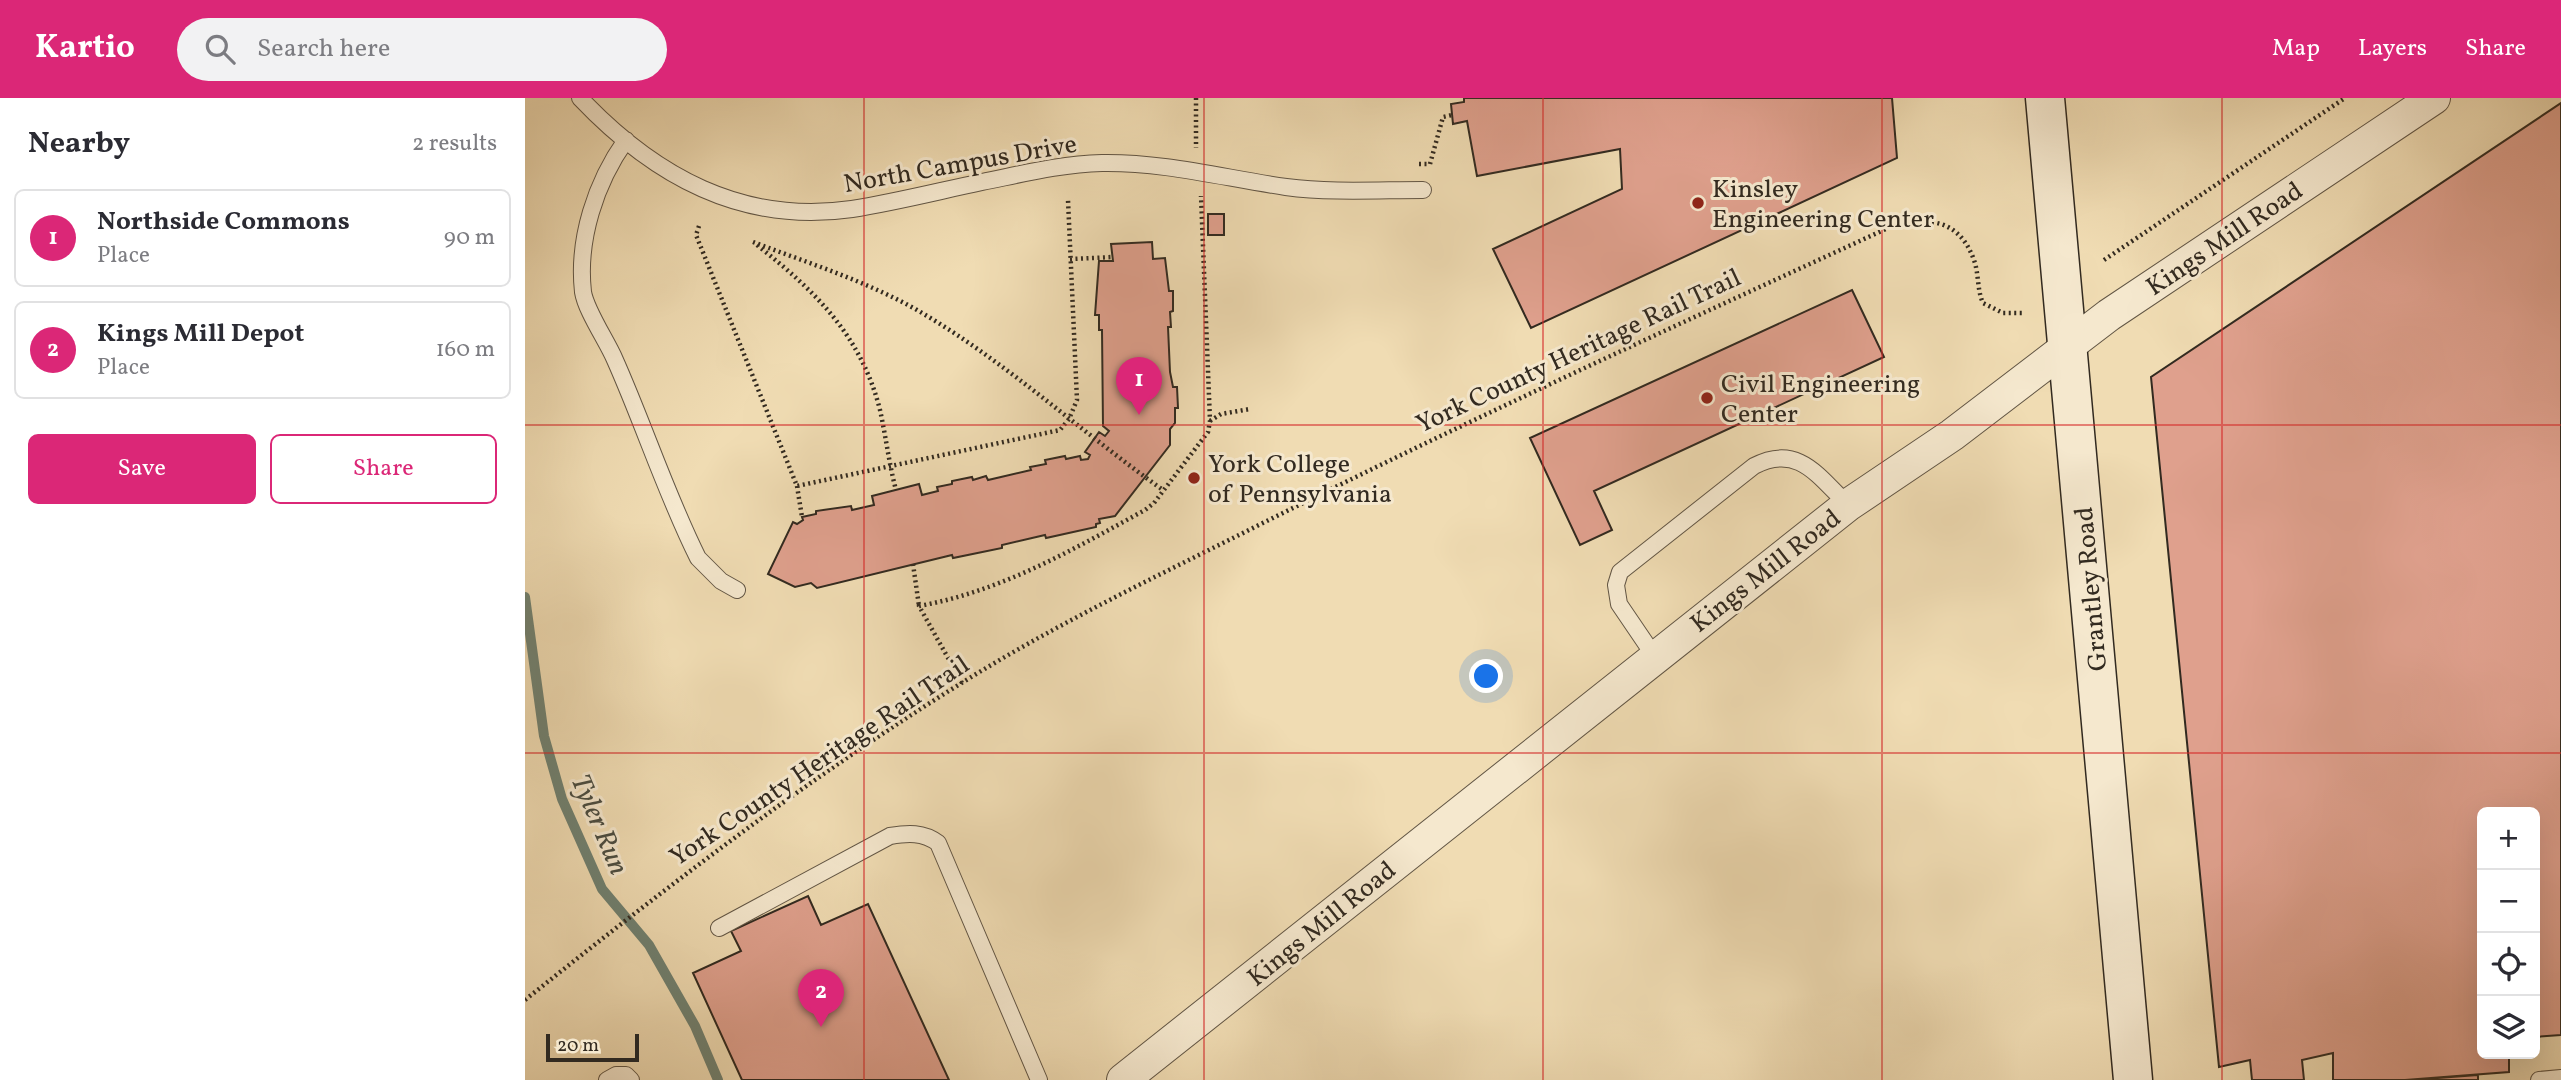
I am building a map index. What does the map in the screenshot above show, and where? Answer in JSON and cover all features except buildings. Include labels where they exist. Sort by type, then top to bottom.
[{"type":"street","name":"Grantley Road","points":[[2045,98],[2133,1080]]},
{"type":"street","name":"Kings Mill Road","points":[[1123,1080],[1848,505],[1952,435],[2109,315],[2434,98]]},
{"type":"lane","name":"North Campus Drive","points":[[580,98],[626,140],[690,184],[723,199],[782,211],[852,209],[1049,168],[1102,163],[1164,167],[1317,190],[1423,190]]},
{"type":"lane","points":[[626,140],[606,168],[598,188],[583,254],[583,294],[615,358],[698,558],[721,581],[737,590]]},
{"type":"lane","points":[[1655,657],[1619,604],[1616,585],[1620,572],[1644,551],[1771,457],[1799,461],[1848,505]]},
{"type":"lane","points":[[719,928],[890,836],[913,833],[929,837],[938,843],[1039,1080]]},
{"type":"lane","points":[[607,1080],[616,1075],[626,1075],[631,1080]]},
{"type":"lane","points":[[2539,1080],[2561,1078]]},
{"type":"path","points":[[1196,98],[1196,151],[1207,150]]},
{"type":"path","points":[[2104,260],[2345,98]]},
{"type":"path","points":[[1416,164],[1430,164],[1443,117],[1452,115]]},
{"type":"path","points":[[797,486],[1060,430],[1069,419],[1076,400],[1068,200]]},
{"type":"path","points":[[919,606],[978,592],[1041,566],[1145,510],[1208,432],[1210,421],[1202,206]]},
{"type":"path","name":"York County Heritage Rail Trail","points":[[525,1000],[652,897],[815,779],[962,683],[1098,606],[1389,459],[1888,228],[1924,219],[1953,230],[1961,236],[1974,260],[1983,303],[2003,313],[2023,313]]},
{"type":"path","points":[[699,226],[696,235],[797,486],[802,517]]},
{"type":"path","points":[[896,490],[872,385],[852,343],[804,282],[754,242],[854,280],[916,310],[984,352],[1163,490]]},
{"type":"path","points":[[1070,259],[1112,257]]},
{"type":"path","points":[[1210,421],[1221,414],[1250,409]]},
{"type":"path","points":[[913,564],[919,606],[962,683]]},
{"type":"waterway","name":"Tyler Run","points":[[525,597],[544,736],[562,799],[602,889],[649,945],[695,1026],[718,1080]]},
{"type":"place","name":"Kinsley Engineering Center","points":[[1698,203]]},
{"type":"place","name":"Civil Engineering Center","points":[[1707,398]]},
{"type":"place","name":"Northside Commons","points":[[1139,415]]},
{"type":"place","name":"York College of Pennsylvania","points":[[1194,478]]},
{"type":"place","name":"Kings Mill Depot","points":[[821,1027]]}]
